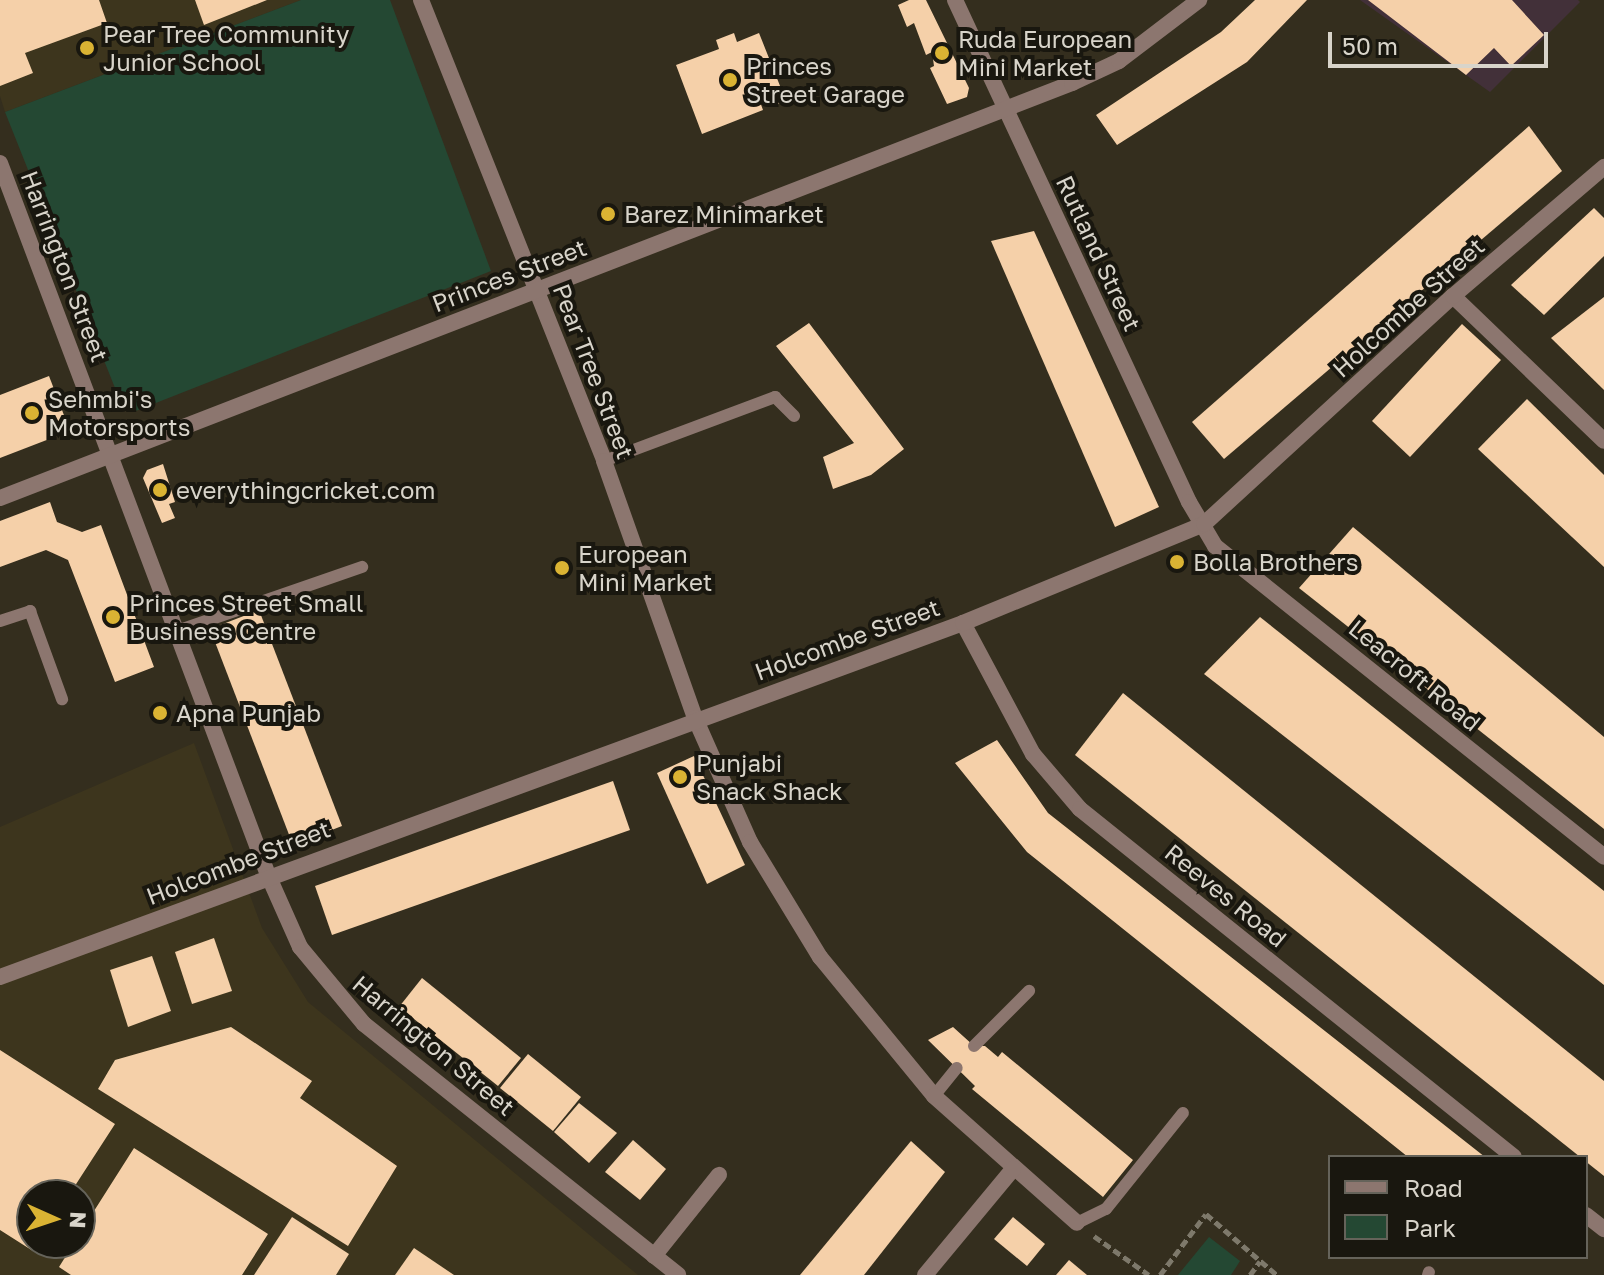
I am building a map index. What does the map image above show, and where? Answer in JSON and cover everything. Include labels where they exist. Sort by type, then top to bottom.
[{"type":"street","name":"Pear Tree Street","points":[[421,0],[604,461],[695,718],[750,842],[820,957],[934,1096],[1077,1223]]},
{"type":"street","name":"Rutland Street","points":[[955,0],[1189,502],[1204,524]]},
{"type":"street","name":"Princes Street","points":[[0,498],[1119,61],[1199,0]]},
{"type":"street","name":"Harrington Street","points":[[0,163],[268,875],[311,964],[364,1024],[678,1275]]},
{"type":"street","name":"Holcombe Street","points":[[0,977],[695,718],[963,623],[1204,524],[1453,296],[1604,167]]},
{"type":"street","points":[[1453,296],[1604,441]]},
{"type":"street","name":"Leacroft Road","points":[[1204,524],[1215,546],[1604,857]]},
{"type":"street","name":"Reeves Road","points":[[963,623],[1033,754],[1080,809],[1512,1155]]},
{"type":"street","points":[[925,1275],[1013,1169]]},
{"type":"street","points":[[654,1256],[719,1175]]},
{"type":"street","points":[[1588,1217],[1604,1229]]},
{"type":"lane","points":[[604,461],[775,397],[794,416]]},
{"type":"lane","points":[[177,631],[362,567]]},
{"type":"lane","points":[[0,621],[30,611],[62,699]]},
{"type":"lane","points":[[974,1046],[1029,991]]},
{"type":"lane","points":[[934,1096],[957,1068]]},
{"type":"lane","points":[[1077,1223],[1106,1209],[1183,1113]]},
{"type":"path","points":[[1160,1275],[1206,1214],[1277,1275]]},
{"type":"path","points":[[1077,1223],[1149,1275]]},
{"type":"path","points":[[1250,1275],[1260,1261]]},
{"type":"shaded area","name":"Pear Tree Community Junior School","points":[[0,0],[301,0],[5,112],[0,96]]},
{"type":"shaded area","points":[[1360,0],[1578,0],[1580,2],[1490,92]]},
{"type":"shaded area","points":[[194,743],[262,928],[308,1002],[638,1275],[0,1275],[0,827]]},
{"type":"green space","points":[[301,0],[390,0],[491,271],[133,412],[123,408],[5,112]]},
{"type":"green space","points":[[1209,1237],[1240,1261],[1231,1275],[1178,1275]]},
{"type":"building","points":[[0,0],[99,0],[107,23],[25,53],[33,73],[0,86]]},
{"type":"building","points":[[195,0],[267,0],[204,25]]},
{"type":"building","name":"Ruda European Mini Market","points":[[909,0],[926,0],[969,88],[967,97],[947,104],[930,68],[934,66],[932,52],[926,55],[914,23],[907,27],[898,5]]},
{"type":"building","points":[[1255,0],[1307,0],[1247,62],[1117,145],[1096,115],[1221,32]]},
{"type":"building","points":[[1368,0],[1512,0],[1544,35],[1511,66],[1494,48],[1466,75]]},
{"type":"building","name":"Princes Street Garage","points":[[734,33],[737,42],[759,33],[786,101],[774,106],[770,95],[759,99],[763,110],[702,134],[676,65],[719,49],[716,40]]},
{"type":"building","points":[[1529,126],[1562,171],[1224,459],[1192,422]]},
{"type":"building","points":[[1594,208],[1604,218],[1604,256],[1544,315],[1511,285]]},
{"type":"building","points":[[1034,231],[1159,507],[1115,527],[991,241]]},
{"type":"building","points":[[1604,297],[1604,390],[1551,338]]},
{"type":"building","points":[[809,323],[904,449],[871,475],[833,489],[823,457],[854,443],[776,346]]},
{"type":"building","points":[[1462,324],[1501,360],[1410,457],[1372,421]]},
{"type":"building","name":"Sehmbi's Motorsports","points":[[49,376],[70,431],[0,458],[0,395]]},
{"type":"building","points":[[1527,399],[1604,475],[1604,567],[1478,449]]},
{"type":"building","name":"everythingcricket.com","points":[[163,464],[175,502],[169,504],[175,518],[162,523],[143,478],[147,470]]},
{"type":"building","name":"Princes Street Small Business Centre","points":[[50,502],[57,522],[82,532],[101,525],[154,667],[115,682],[68,560],[46,550],[0,567],[0,521]]},
{"type":"building","points":[[1353,527],[1604,737],[1604,829],[1299,588]]},
{"type":"building","points":[[259,610],[342,826],[293,845],[210,629]]},
{"type":"building","points":[[1260,617],[1604,891],[1604,985],[1204,674]]},
{"type":"building","points":[[1123,693],[1604,1081],[1604,1176],[1588,1163],[1588,1155],[1578,1155],[1075,755]]},
{"type":"building","points":[[997,740],[1048,813],[1482,1155],[1406,1155],[1027,852],[955,763]]},
{"type":"building","points":[[694,756],[745,865],[707,884],[657,773]]},
{"type":"building","points":[[613,781],[630,830],[332,935],[315,886]]},
{"type":"building","points":[[214,938],[232,991],[192,1004],[175,952]]},
{"type":"building","points":[[152,956],[171,1011],[128,1027],[110,970]]},
{"type":"building","points":[[422,978],[521,1058],[498,1086],[399,1007]]},
{"type":"building","points":[[231,1027],[312,1081],[300,1098],[397,1166],[348,1246],[98,1089],[115,1060]]},
{"type":"building","points":[[953,1027],[974,1046],[985,1046],[998,1057],[1002,1052],[1133,1160],[1103,1197],[972,1089],[975,1086],[928,1040]]},
{"type":"building","points":[[0,1050],[115,1124],[79,1179],[16,1179],[16,1240],[0,1230]]},
{"type":"building","points":[[528,1054],[581,1097],[553,1131],[500,1088]]},
{"type":"building","points":[[579,1103],[617,1133],[589,1163],[554,1132]]},
{"type":"building","points":[[633,1140],[666,1169],[640,1200],[605,1172]]},
{"type":"building","points":[[911,1141],[945,1172],[864,1275],[800,1275]]},
{"type":"building","points":[[134,1148],[268,1234],[242,1275],[71,1275],[59,1267],[64,1259],[96,1259],[96,1208]]},
{"type":"building","points":[[292,1217],[349,1254],[336,1275],[254,1275]]},
{"type":"building","points":[[1013,1217],[1045,1244],[1027,1266],[994,1239]]},
{"type":"building","points":[[414,1248],[454,1275],[395,1275]]},
{"type":"building","points":[[1069,1260],[1087,1275],[1056,1275]]},
{"type":"place","name":"Pear Tree Community Junior School","points":[[87,48]]},
{"type":"place","name":"Ruda European Mini Market","points":[[942,53]]},
{"type":"place","name":"Princes Street Garage","points":[[730,80]]},
{"type":"place","name":"Barez Minimarket","points":[[608,214]]},
{"type":"place","name":"Sehmbi's Motorsports","points":[[32,413]]},
{"type":"place","name":"everythingcricket.com","points":[[160,490]]},
{"type":"place","name":"Bolla Brothers","points":[[1177,562]]},
{"type":"place","name":"European Mini Market","points":[[562,568]]},
{"type":"place","name":"Princes Street Small Business Centre","points":[[113,617]]},
{"type":"place","name":"Apna Punjab","points":[[160,713]]},
{"type":"place","name":"Punjabi Snack Shack","points":[[680,777]]}]
